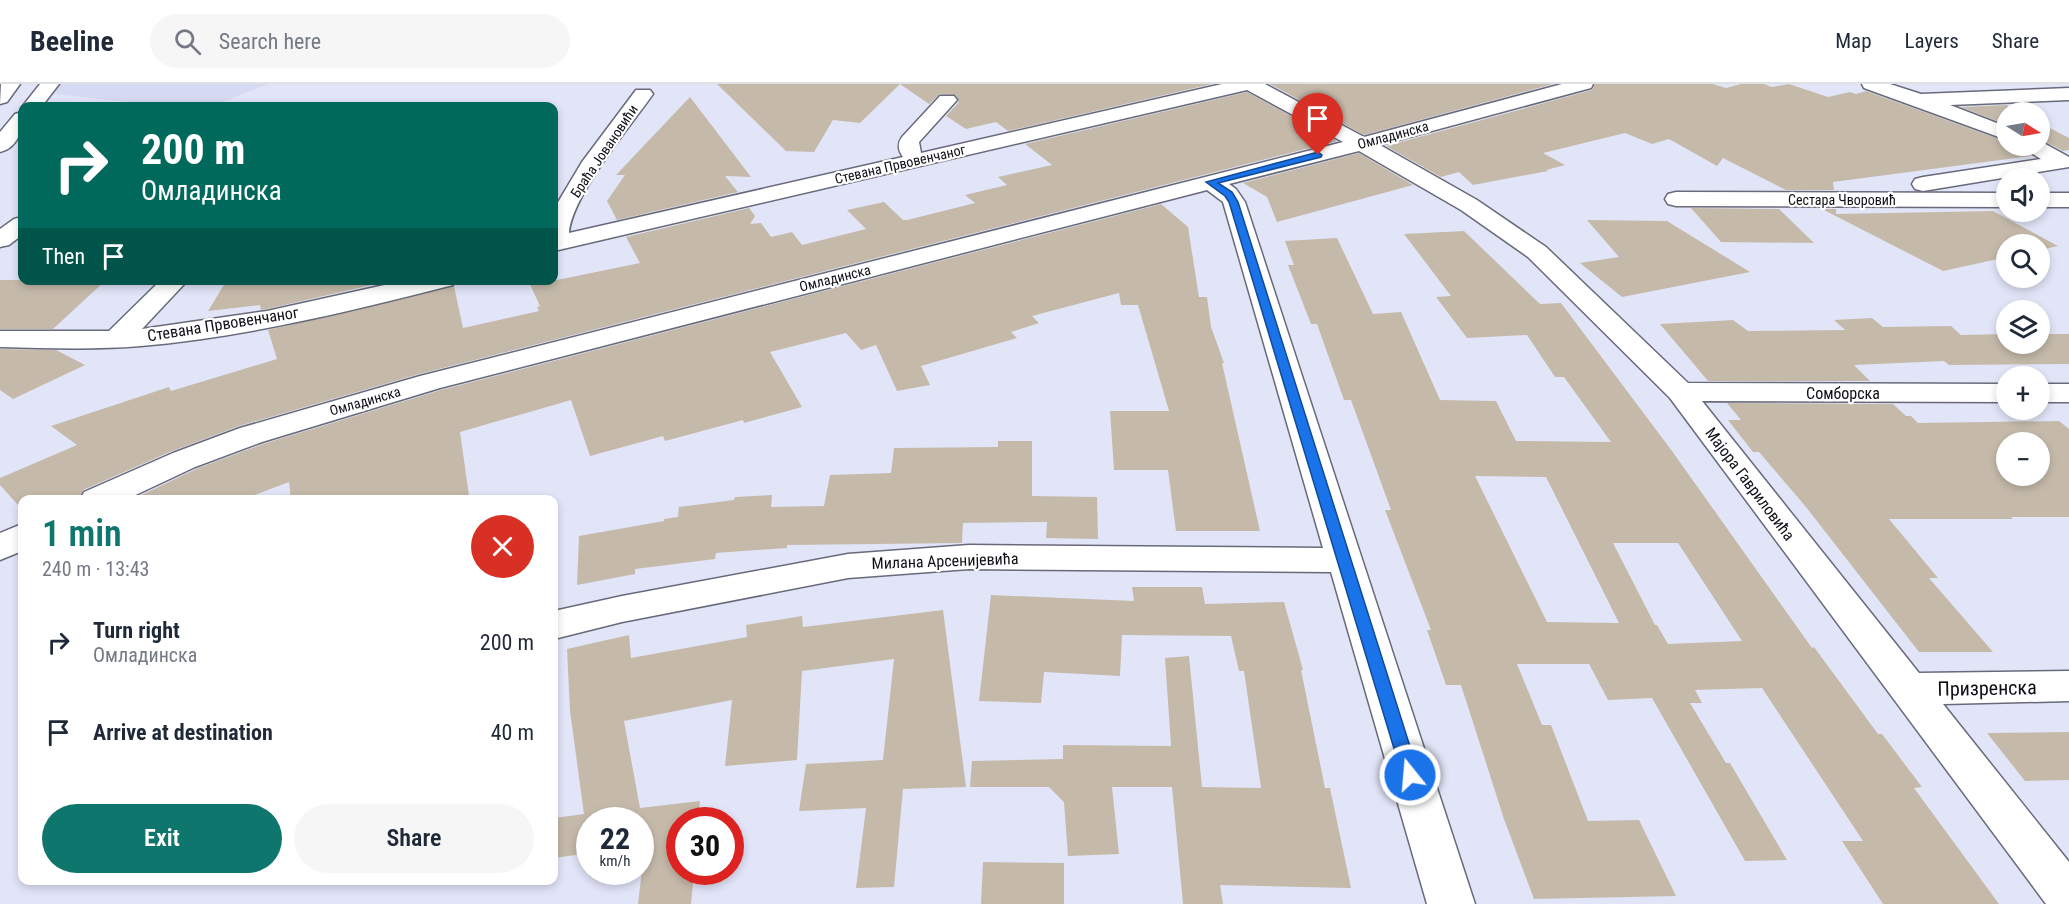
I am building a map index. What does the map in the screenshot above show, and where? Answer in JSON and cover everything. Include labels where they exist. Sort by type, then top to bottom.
[{"type":"street","points":[[0,98],[11,84]]},
{"type":"street","points":[[35,102],[50,84]]},
{"type":"street","name":"Мајора Гавриловића","points":[[1249,84],[1495,221],[1537,252],[1680,392],[1906,689],[2069,898]]},
{"type":"street","name":"Стевана Првовенчаног","points":[[558,242],[1249,84]]},
{"type":"street","name":"Омладинска","points":[[107,495],[184,460],[251,435],[419,386],[1360,144],[1584,84]]},
{"type":"street","points":[[1871,84],[1996,130]]},
{"type":"street","name":"Браћа Јовановићи","points":[[558,224],[588,170],[643,94]]},
{"type":"street","points":[[1920,100],[2069,94]]},
{"type":"street","points":[[916,161],[909,151],[909,141],[947,100]]},
{"type":"street","points":[[0,146],[18,123]]},
{"type":"street","points":[[1900,200],[1898,192],[1910,186],[2063,162],[2050,155]]},
{"type":"street","points":[[1211,182],[1228,194],[1234,202],[1451,904]]},
{"type":"street","name":"Сестара Чворовић","points":[[1676,199],[1996,200]]},
{"type":"street","points":[[2050,200],[2069,200]]},
{"type":"street","points":[[0,240],[18,227]]},
{"type":"street","points":[[117,339],[171,285]]},
{"type":"street","name":"Стевана Првовенчаног","points":[[0,339],[117,339],[160,336],[221,327],[420,285]]},
{"type":"street","name":"Сомборска","points":[[1680,392],[1996,393]]},
{"type":"street","points":[[2050,393],[2069,393]]},
{"type":"street","points":[[0,548],[18,538]]},
{"type":"street","name":"Милана Арсенијевића","points":[[558,624],[621,609],[848,566],[916,559],[980,557],[1343,560]]},
{"type":"street","name":"Призренска","points":[[1906,689],[2069,686]]},
{"type":"shaded area","points":[[60,84],[268,84],[222,102],[128,102],[54,94]]},
{"type":"building","points":[[717,84],[900,84],[860,123],[833,120],[814,152],[786,151]]},
{"type":"building","points":[[900,84],[1212,84],[1008,131],[996,122],[966,129],[946,116],[959,102],[956,95],[940,94],[929,104]]},
{"type":"building","points":[[1270,84],[1553,84],[1364,135]]},
{"type":"building","points":[[1595,84],[1713,84],[1726,88],[1741,84],[1764,84],[1772,87],[1789,84],[1828,97],[1866,91],[1996,138],[1996,156],[2031,156],[1833,182],[1834,190],[1786,190],[1723,158],[1717,166],[1669,139],[1652,144],[1625,133],[1543,153],[1565,165],[1546,170],[1548,171],[1473,185],[1459,172],[1441,177],[1386,146],[1592,90]]},
{"type":"building","points":[[1247,92],[1337,141],[419,374],[239,426],[172,451],[83,490],[80,495],[18,495],[18,505],[0,485],[0,478],[77,445],[51,426],[169,387],[171,391],[277,359],[268,330],[454,286],[463,328],[539,311],[537,307],[540,306],[530,285],[558,285],[558,280],[640,263],[626,237],[749,208],[755,216],[750,224],[761,223],[771,237],[792,232],[802,245],[866,229],[847,210],[884,202],[903,220],[907,220],[975,203],[965,195],[1007,185],[998,177],[1052,165],[1025,144]]},
{"type":"building","points":[[690,97],[751,177],[725,176],[738,192],[617,220],[607,201],[625,175],[616,175]]},
{"type":"building","points":[[1996,105],[1996,121],[1961,107]]},
{"type":"building","points":[[2050,128],[2069,138],[2069,150],[2063,151],[2050,144]]},
{"type":"building","points":[[1359,153],[1413,185],[1277,222],[1267,197],[1243,183]]},
{"type":"building","points":[[1161,204],[1188,227],[1199,297],[1207,297],[1211,327],[1224,363],[1222,363],[1260,531],[1176,531],[1168,470],[1114,470],[1110,411],[1169,411],[1138,305],[1121,305],[1119,293],[1032,316],[1039,323],[1011,332],[1017,338],[921,366],[930,385],[897,391],[876,345],[861,350],[846,333],[770,352],[802,407],[665,441],[663,436],[590,456],[571,400],[460,432],[469,495],[290,495],[289,482],[254,495],[141,495],[196,469],[263,444],[441,390]]},
{"type":"building","points":[[1691,208],[1779,209],[1814,243],[1721,242]]},
{"type":"building","points":[[1822,209],[1836,209],[1836,214],[1993,211],[1996,213],[1996,222],[2013,222],[2036,234],[1996,234],[1996,259],[1943,271]]},
{"type":"building","points":[[1587,220],[1667,221],[1750,272],[1622,297],[1580,263],[1619,257]]},
{"type":"building","points":[[1464,231],[1540,304],[1561,303],[1672,451],[1812,648],[1814,647],[1878,734],[1882,734],[1922,787],[1914,788],[1999,904],[1883,904],[1842,841],[1863,841],[1762,688],[1695,690],[1702,703],[1690,703],[1726,763],[1730,763],[1787,860],[1745,861],[1652,698],[1608,700],[1589,664],[1517,664],[1542,725],[1551,725],[1588,821],[1639,820],[1676,896],[1534,899],[1504,819],[1461,685],[1446,685],[1427,630],[1431,630],[1385,510],[1391,510],[1351,400],[1344,400],[1317,324],[1311,324],[1288,265],[1294,265],[1285,241],[1337,238],[1373,314],[1401,312],[1440,400],[1496,401],[1516,441],[1611,442],[1564,377],[1555,377],[1527,335],[1467,338],[1436,297],[1451,296],[1404,234]],"holes":[[[1475,476],[1546,477],[1619,623],[1547,622]],[[1613,543],[1678,543],[1742,641],[1668,644],[1655,625]]]},
{"type":"building","points":[[2050,242],[2058,246],[2050,248]]},
{"type":"building","points":[[0,280],[18,280],[18,285],[101,285],[53,329],[0,329]]},
{"type":"building","points":[[224,285],[371,285],[261,310],[260,305],[208,311]]},
{"type":"building","points":[[1872,318],[1883,327],[1951,326],[1961,335],[1996,334],[1996,354],[2050,354],[2050,334],[2069,334],[2069,364],[1949,365],[1944,361],[1854,365],[1870,381],[1708,381],[1660,324],[1733,320],[1748,331],[1845,330],[1834,320]]},
{"type":"building","points":[[0,349],[56,350],[85,365],[13,399],[0,390]]},
{"type":"building","points":[[1727,403],[1893,404],[1918,423],[2059,421],[2069,429],[2069,517],[1889,519],[1938,578],[1929,578],[1993,652],[1919,652],[1806,507],[1759,452],[1753,452],[1728,420],[1741,420]]},
{"type":"building","points":[[998,441],[1032,441],[1032,496],[1097,497],[1098,539],[1046,538],[1047,522],[963,523],[962,543],[787,545],[787,548],[716,553],[715,559],[635,569],[635,574],[577,585],[579,536],[664,521],[664,519],[678,517],[679,507],[734,500],[735,497],[772,495],[771,507],[824,506],[830,475],[891,473],[894,448],[998,447]]},
{"type":"building","points":[[1132,587],[1202,587],[1205,604],[1284,602],[1303,670],[1301,670],[1325,788],[1330,788],[1351,888],[1220,885],[1223,904],[1183,904],[1172,787],[1112,787],[1119,854],[1068,856],[1064,802],[1049,787],[970,787],[972,761],[1063,759],[1063,745],[1171,746],[1165,658],[1189,656],[1202,787],[1261,788],[1244,671],[1239,671],[1231,636],[1122,635],[1120,676],[1044,672],[1041,703],[979,701],[991,595],[1134,601]]},
{"type":"building","points":[[943,610],[966,787],[903,789],[894,887],[856,888],[866,808],[799,811],[806,764],[883,760],[894,659],[802,671],[797,760],[725,766],[732,700],[624,721],[640,807],[583,807],[570,711],[567,649],[629,635],[631,658],[747,637],[746,625],[802,616],[803,627]]},
{"type":"building","points":[[2069,732],[2069,780],[2025,781],[1987,733]]},
{"type":"building","points":[[700,801],[699,807],[666,807],[666,885],[693,885],[691,904],[638,904],[640,885],[654,885],[654,807],[649,807]]},
{"type":"building","points":[[576,815],[576,855],[558,857],[558,817]]},
{"type":"building","points":[[983,862],[1064,863],[1064,904],[981,904]]},
{"type":"route","points":[[1318,155],[1211,182],[1222,188],[1234,202],[1410,775]]}]
